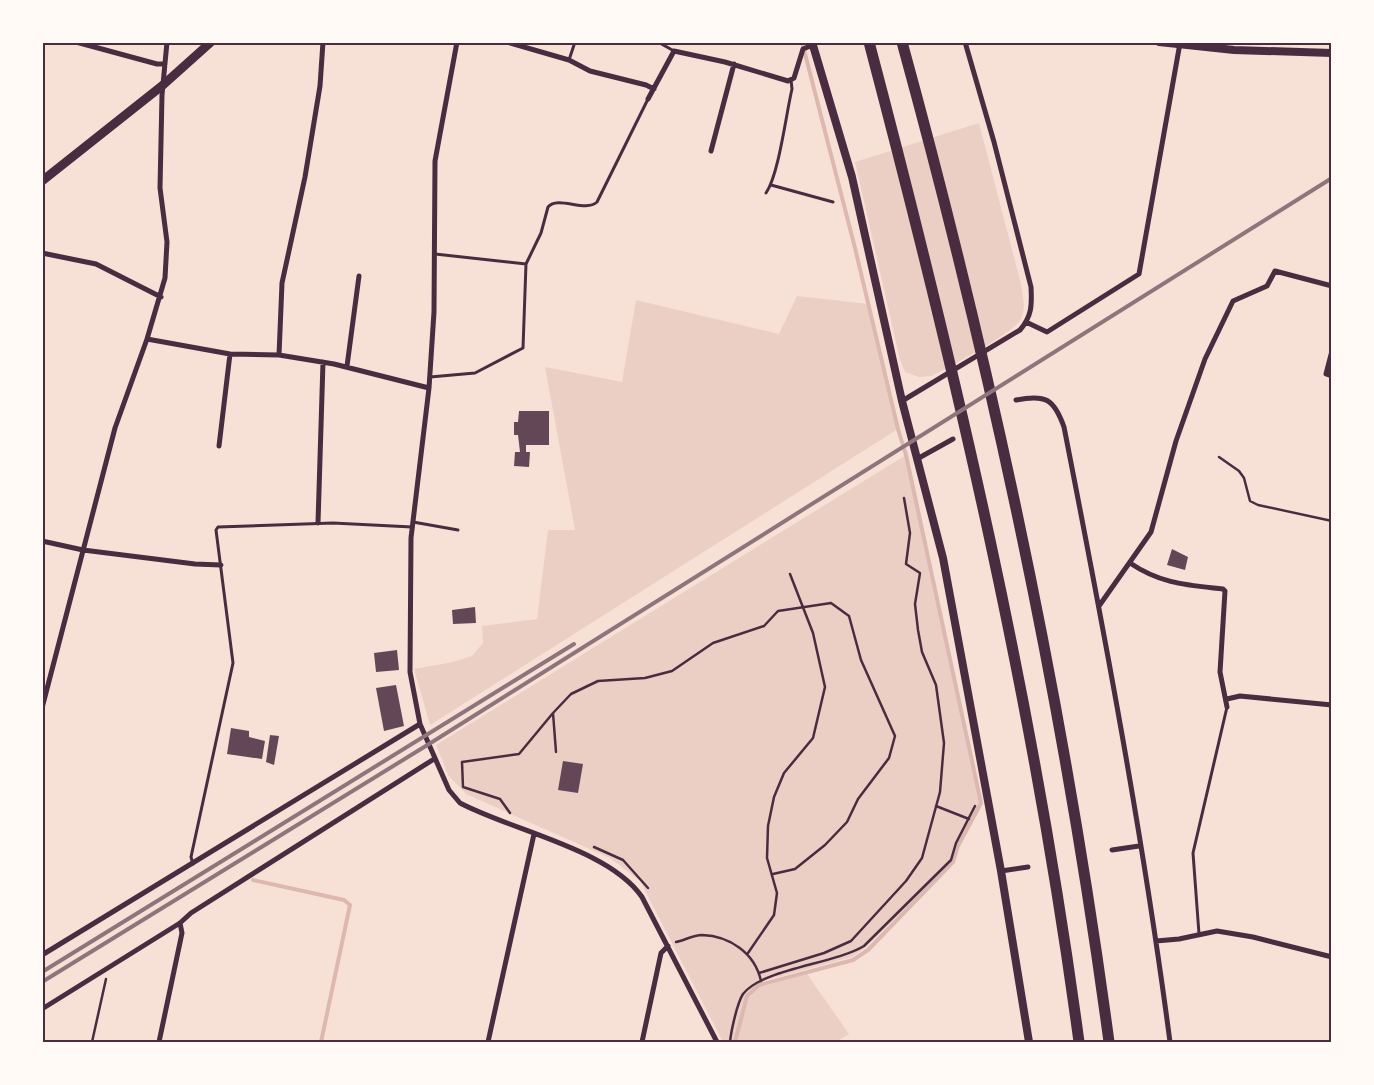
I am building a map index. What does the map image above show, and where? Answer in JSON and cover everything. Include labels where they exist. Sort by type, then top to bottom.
[{"type":"highway","points":[[868,42],[966,426],[1030,736],[1080,1042]]},
{"type":"highway","points":[[902,42],[927,134],[994,408],[1059,732],[1109,1042]]},
{"type":"main road","points":[[42,181],[163,85],[211,42]]},
{"type":"street","points":[[76,42],[157,64],[164,64]]},
{"type":"street","points":[[42,708],[115,428],[161,297],[167,242],[160,188],[164,64],[167,42]]},
{"type":"street","points":[[279,355],[282,283],[320,86],[323,42]]},
{"type":"street","points":[[458,42],[435,161],[435,254],[430,378],[412,524],[410,672],[420,724],[449,790],[460,803],[608,866],[624,876],[642,897],[717,1042]]},
{"type":"street","points":[[507,42],[569,60],[590,70],[646,85],[654,89]]},
{"type":"street","points":[[902,400],[1020,330],[1026,322],[1032,305],[1031,287],[994,142],[965,42]]},
{"type":"street","points":[[1159,42],[1234,50],[1332,53]]},
{"type":"street","points":[[648,99],[674,52],[734,64],[767,75],[791,80],[794,78],[803,50],[813,44],[852,177],[902,400],[943,558],[1001,871],[1029,1042]]},
{"type":"street","points":[[1026,322],[1047,332],[1139,274],[1180,44]]},
{"type":"street","points":[[711,151],[734,64]]},
{"type":"street","points":[[42,253],[101,266],[161,297]]},
{"type":"street","points":[[1099,606],[1152,532],[1176,441],[1205,359],[1233,301],[1267,286],[1275,271],[1332,286]]},
{"type":"street","points":[[347,366],[359,276]]},
{"type":"street","points":[[147,339],[230,354],[279,355],[347,366],[404,383],[429,388]]},
{"type":"street","points":[[1332,351],[1326,374],[1332,376]]},
{"type":"street","points":[[219,446],[230,354]]},
{"type":"street","points":[[318,523],[323,362]]},
{"type":"street","points":[[1016,400],[1041,399],[1053,404],[1058,409],[1064,427],[1099,606],[1156,941],[1170,1042]]},
{"type":"street","points":[[917,459],[953,439]]},
{"type":"street","points":[[42,540],[83,550],[195,564],[221,565]]},
{"type":"street","points":[[1130,563],[1146,574],[1164,581],[1223,589],[1225,591],[1220,672],[1227,699],[1227,707]]},
{"type":"street","points":[[1227,699],[1240,696],[1332,705]]},
{"type":"street","points":[[42,955],[420,724]]},
{"type":"street","points":[[42,1009],[180,923],[191,913],[434,759]]},
{"type":"street","points":[[488,1042],[534,834]]},
{"type":"street","points":[[1112,850],[1139,846]]},
{"type":"street","points":[[1001,871],[1028,866]]},
{"type":"street","points":[[159,1042],[182,933],[180,923]]},
{"type":"street","points":[[1156,941],[1179,939],[1209,931],[1226,932],[1332,957]]},
{"type":"street","points":[[642,1042],[661,953],[668,946]]},
{"type":"lane","points":[[569,60],[575,42]]},
{"type":"lane","points":[[658,42],[674,52]]},
{"type":"lane","points":[[766,192],[771,185],[792,89],[791,80]]},
{"type":"lane","points":[[430,378],[475,373],[523,348],[526,264],[541,233],[550,204],[591,205],[597,202],[648,99]]},
{"type":"lane","points":[[771,185],[833,202]]},
{"type":"lane","points":[[435,254],[526,264]]},
{"type":"lane","points":[[193,864],[191,857],[232,674],[232,650],[216,530],[218,527],[318,523],[412,524],[458,530]]},
{"type":"lane","points":[[1199,934],[1192,853],[1227,707]]},
{"type":"path","points":[[1219,457],[1239,471],[1244,478],[1250,501],[1258,505],[1332,521]]},
{"type":"path","points":[[760,973],[824,953],[851,941],[906,881],[922,858],[936,806],[943,766],[942,720],[936,685],[922,652],[918,630],[915,604],[920,573],[906,564],[910,534],[904,498]]},
{"type":"path","points":[[748,953],[774,915],[778,893],[767,858],[768,826],[774,797],[784,773],[813,738],[825,687],[813,633],[801,607],[790,574]]},
{"type":"path","points":[[462,762],[519,754],[571,694],[598,680],[645,678],[672,671],[713,644],[764,626],[778,611],[831,603],[849,616],[861,660],[895,736],[889,758],[858,799],[847,822],[825,845],[795,869],[773,874]]},
{"type":"path","points":[[553,713],[556,752]]},
{"type":"path","points":[[936,806],[969,818]]},
{"type":"path","points":[[730,1042],[743,994],[761,981],[850,954],[864,946],[951,860],[956,843],[975,806]]},
{"type":"path","points":[[677,942],[700,935],[725,939],[748,953],[760,973],[761,981]]},
{"type":"path","points":[[92,1042],[106,980],[103,971]]},
{"type":"shaded area","points":[[979,123],[1021,284],[1024,302],[1023,315],[1016,325],[1006,333],[980,349],[932,376],[919,377],[905,372],[900,360],[855,162]]},
{"type":"shaded area","points":[[797,296],[868,304],[898,429],[430,725],[414,669],[453,662],[472,656],[483,643],[482,626],[537,619],[548,530],[575,530],[545,367],[622,382],[636,300],[779,334]]},
{"type":"shaded area","points":[[906,455],[981,803],[958,846],[953,862],[865,948],[852,957],[763,981],[764,986],[807,974],[849,1034],[836,1042],[723,1042],[640,881],[610,858],[466,794],[448,775],[436,745]]},
{"type":"building","points":[[519,411],[549,411],[549,445],[526,445],[526,452],[530,452],[529,467],[514,466],[515,452],[520,452],[518,435],[514,435],[514,422],[518,422]]},
{"type":"building","points":[[1172,549],[1188,557],[1185,570],[1167,565]]},
{"type":"building","points":[[475,607],[476,623],[453,624],[452,610]]},
{"type":"building","points":[[397,650],[399,670],[376,672],[374,653]]},
{"type":"building","points":[[396,685],[404,726],[384,731],[376,688]]},
{"type":"building","points":[[231,728],[249,731],[249,737],[265,741],[262,759],[227,754]]},
{"type":"building","points":[[270,735],[279,736],[274,765],[266,762]]},
{"type":"building","points":[[563,761],[583,764],[578,793],[558,790]]},
{"type":"waterway","points":[[735,1042],[747,996],[759,985],[853,960],[868,950],[953,862],[958,846],[981,803],[906,455],[802,42]]},
{"type":"waterway","points":[[253,880],[344,900],[350,905],[321,1042]]},
{"type":"railway","points":[[42,982],[429,744],[1332,178]]},
{"type":"railway","points":[[42,972],[574,644]]}]
